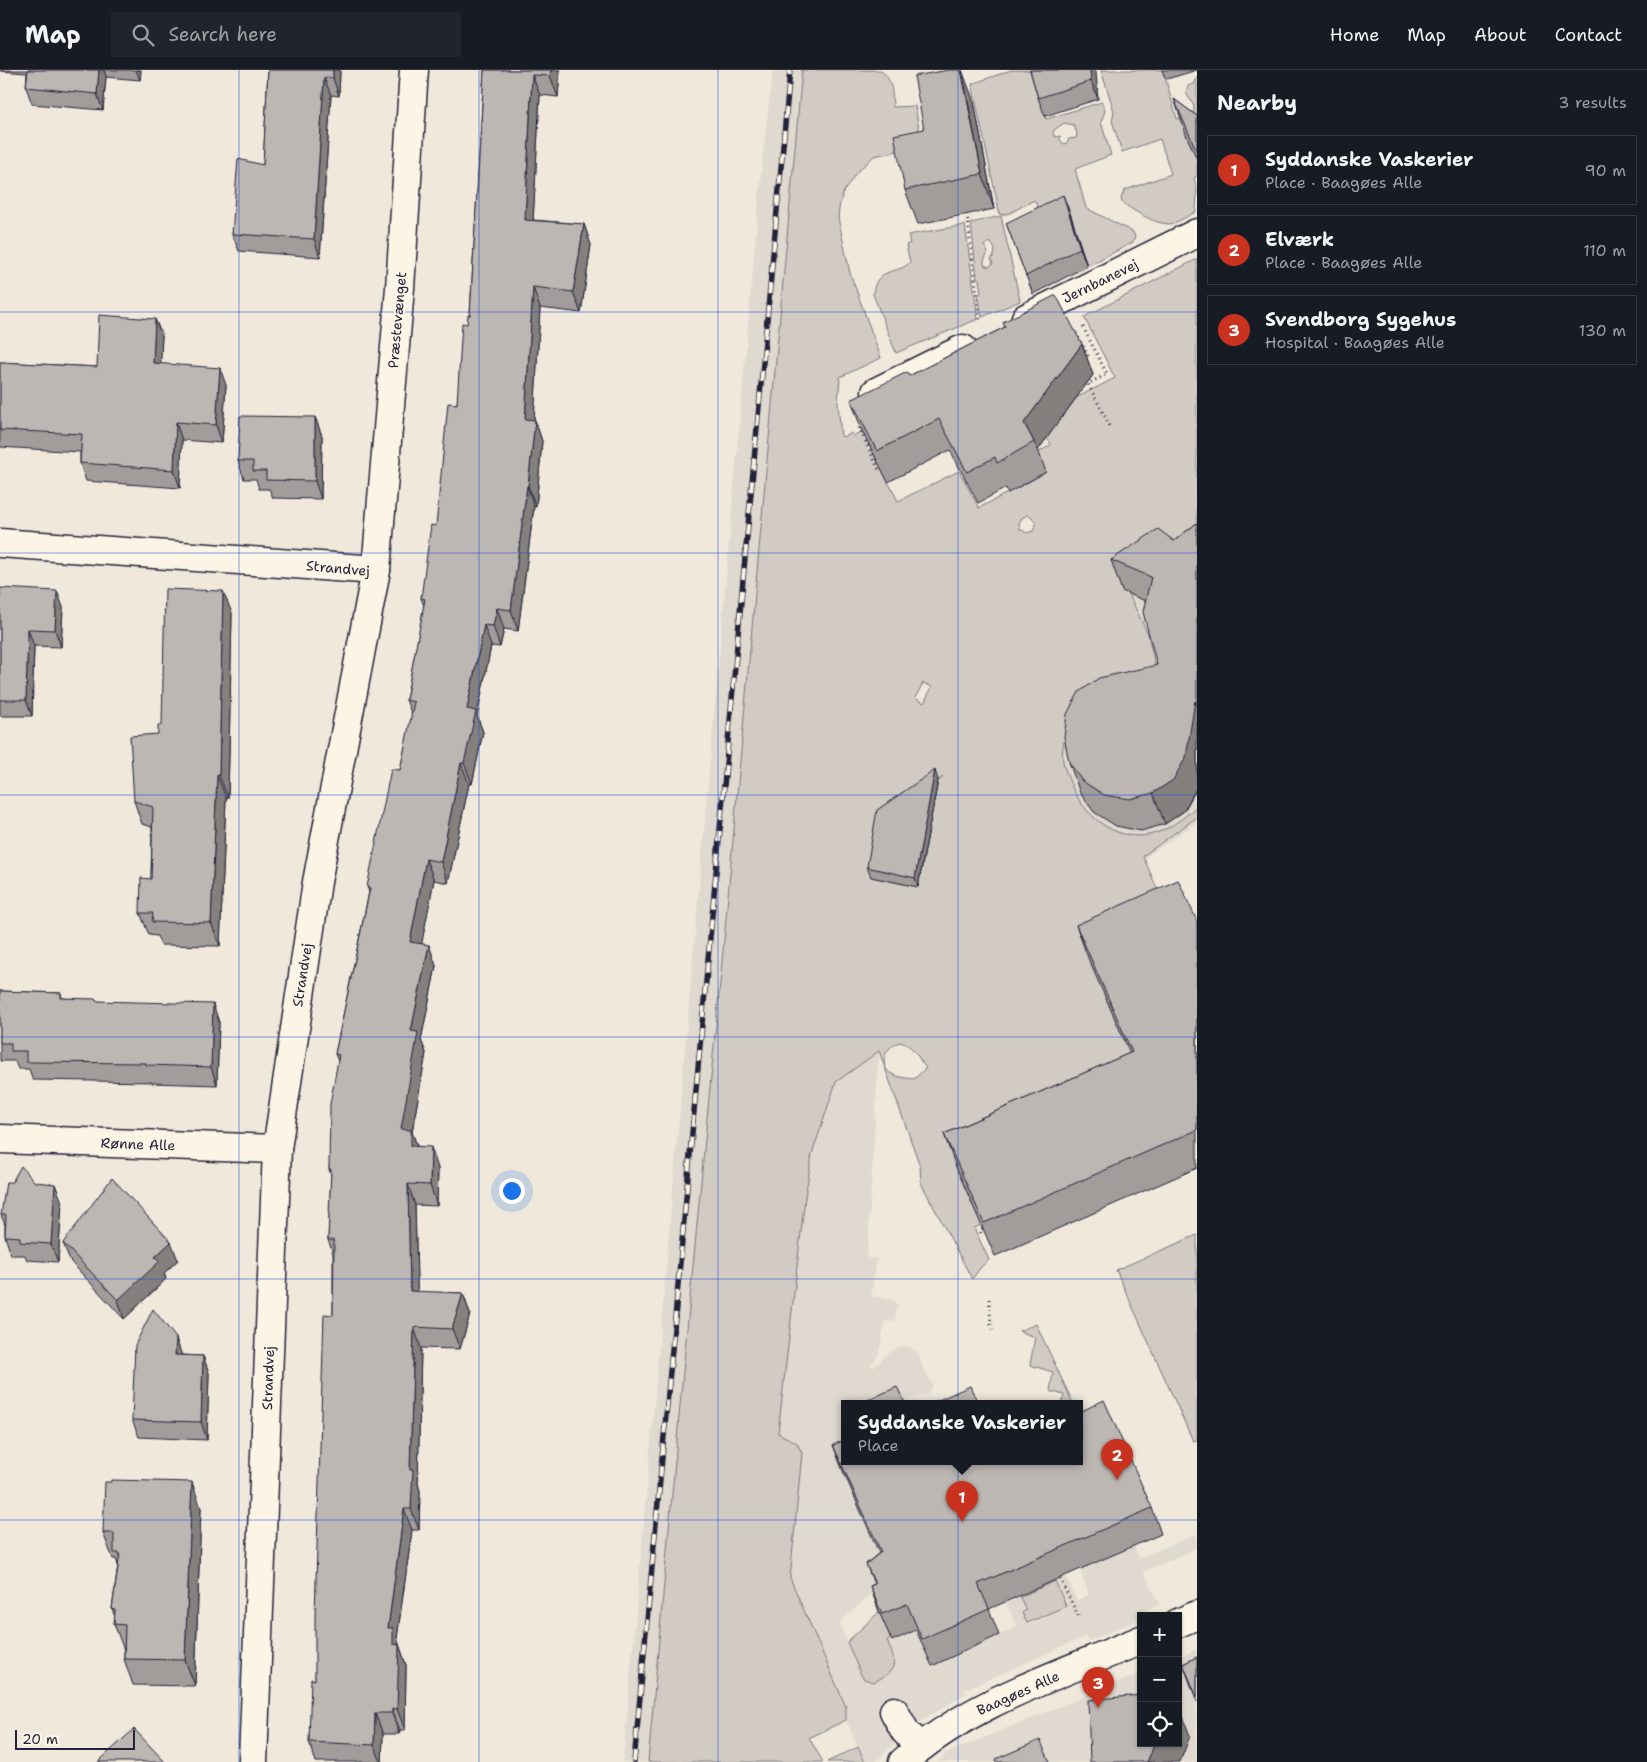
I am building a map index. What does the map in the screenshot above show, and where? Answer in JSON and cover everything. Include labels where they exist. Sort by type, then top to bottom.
[{"type":"street","name":"Præstevænget","points":[[376,570],[400,288],[414,70]]},
{"type":"street","name":"Jernbanevej","points":[[869,395],[991,328],[1197,233]]},
{"type":"street","name":"Strandvej","points":[[0,544],[376,570],[317,882],[276,1149],[253,1762]]},
{"type":"street","name":"Rønne Alle","points":[[0,1139],[276,1149]]},
{"type":"street","points":[[1182,1621],[1197,1615]]},
{"type":"street","name":"Baagøes Alle","points":[[912,1754],[944,1729],[994,1702],[1137,1642]]},
{"type":"street","points":[[894,1710],[905,1731],[912,1754]]},
{"type":"path","points":[[967,214],[991,328]]},
{"type":"path","points":[[1075,331],[1089,358],[1085,360]]},
{"type":"path","points":[[1087,334],[1107,374],[1088,384],[1110,429]]},
{"type":"path","points":[[861,432],[879,470],[881,468]]},
{"type":"path","points":[[981,1233],[980,1230],[983,1228]]},
{"type":"path","points":[[989,1299],[991,1324],[994,1332]]},
{"type":"path","points":[[1060,1579],[1080,1619]]},
{"type":"shaded area","points":[[773,70],[802,70],[796,150],[648,1762],[623,1762],[763,153]]},
{"type":"shaded area","points":[[802,70],[880,70],[890,82],[893,107],[915,106],[922,146],[874,156],[856,173],[844,191],[840,202],[838,218],[850,273],[881,358],[840,377],[838,404],[841,436],[844,437],[852,433],[853,436],[862,431],[898,501],[959,471],[979,508],[1045,473],[1035,454],[1051,445],[1037,418],[1115,378],[1084,317],[1197,259],[1197,543],[1126,589],[1148,634],[1158,679],[1067,731],[1062,754],[1066,773],[1079,800],[1096,819],[1107,827],[1130,835],[1143,836],[1156,833],[1178,822],[1197,806],[1197,817],[1143,856],[1158,891],[1150,1067],[956,1167],[982,1225],[974,1228],[989,1260],[972,1279],[921,1183],[920,1166],[879,1051],[836,1082],[812,1154],[805,1197],[778,1433],[797,1443],[802,1453],[790,1578],[846,1707],[846,1720],[809,1738],[823,1762],[648,1762]],"holes":[[[1027,515],[1032,517],[1036,524],[1033,531],[1027,533],[1020,529],[1019,523]],[[923,683],[932,687],[924,703],[915,698]],[[943,777],[938,781],[918,887],[871,877],[884,817]],[[900,1042],[909,1046],[926,1068],[914,1079],[896,1076],[885,1067],[884,1062],[887,1052]]]},
{"type":"shaded area","points":[[1011,70],[1031,70],[1046,119],[1102,102],[1105,111],[1101,122],[1111,155],[1075,169],[1086,208],[1133,232],[1135,237],[1132,243],[1087,266],[1070,214],[1041,213],[1034,200],[1010,213],[1000,215],[972,84]],"holes":[[[1064,123],[1074,125],[1077,134],[1076,138],[1069,139],[1067,143],[1064,144],[1060,140],[1060,136],[1055,137],[1053,134],[1054,130]]]},
{"type":"shaded area","points":[[1101,70],[1163,70],[1177,119],[1193,114],[1194,108],[1186,92],[1188,86],[1194,84],[1197,77],[1197,176],[1194,178],[1197,190],[1196,212],[1168,224],[1155,221],[1140,214],[1122,202],[1121,198],[1125,190],[1171,174],[1160,139],[1122,152],[1112,121],[1114,111]]},
{"type":"shaded area","points":[[1001,216],[1020,301],[982,317],[978,294],[981,293],[979,279],[977,278],[971,223]],"holes":[[[988,242],[991,243],[995,252],[991,259],[993,264],[989,267],[984,265],[988,252],[984,246]]]},
{"type":"shaded area","points":[[965,225],[978,319],[896,353],[873,294],[875,285],[883,275],[906,266],[910,262],[906,245],[910,243],[908,235]]},
{"type":"shaded area","points":[[1128,594],[1156,605],[1164,681],[1076,768],[1080,793],[1094,812],[1116,826],[1141,831],[1197,787],[1197,822],[1144,858],[1129,836],[1112,831],[1093,818],[1078,799],[1061,759],[1067,731],[1158,679],[1148,634]]},
{"type":"shaded area","points":[[879,1050],[867,1258],[877,1259],[871,1296],[894,1300],[897,1304],[895,1320],[893,1322],[885,1321],[879,1353],[871,1364],[873,1368],[898,1347],[909,1346],[919,1354],[923,1369],[933,1385],[928,1394],[903,1400],[841,1400],[841,1465],[843,1465],[843,1471],[890,1578],[841,1621],[840,1625],[861,1675],[894,1664],[893,1653],[887,1640],[891,1638],[892,1640],[916,1630],[932,1665],[1017,1627],[1006,1603],[1020,1597],[1027,1611],[1065,1606],[1055,1581],[1066,1576],[1077,1600],[1089,1595],[1034,1465],[1037,1465],[1134,1546],[1139,1558],[1197,1534],[1197,1548],[1143,1572],[1160,1604],[1146,1610],[1147,1612],[1137,1612],[1137,1621],[1088,1641],[1087,1637],[1084,1637],[966,1689],[964,1691],[967,1693],[913,1726],[875,1762],[865,1762],[846,1720],[846,1707],[790,1578],[802,1453],[797,1443],[778,1434],[805,1197],[812,1154],[836,1082]]},
{"type":"shaded area","points":[[1197,1235],[1197,1440],[1193,1441],[1116,1270]]},
{"type":"shaded area","points":[[1036,1324],[1072,1400],[1063,1400],[1064,1395],[1050,1391],[1053,1372],[1030,1365],[1035,1337],[1019,1331]]},
{"type":"shaded area","points":[[1055,1581],[1066,1606],[1027,1623],[1022,1613],[1026,1610],[1020,1597]]},
{"type":"shaded area","points":[[879,1612],[891,1638],[887,1640],[894,1661],[888,1674],[874,1682],[864,1679],[861,1675],[847,1642]]},
{"type":"shaded area","points":[[1197,1649],[1197,1762],[938,1762],[945,1754],[1137,1675],[1137,1747],[1182,1747],[1182,1655]]},
{"type":"shaded area","points":[[858,1747],[865,1762],[827,1762]]},
{"type":"building","points":[[28,70],[99,70],[97,94],[26,87]]},
{"type":"building","points":[[268,70],[333,70],[333,78],[324,78],[314,239],[232,234],[238,159],[263,165]]},
{"type":"building","points":[[484,70],[551,70],[550,76],[532,75],[525,220],[584,224],[573,292],[533,287],[525,419],[535,420],[511,610],[497,608],[493,626],[484,625],[467,709],[476,711],[464,763],[461,763],[441,862],[426,859],[410,942],[429,945],[411,1031],[418,1032],[401,1129],[411,1130],[411,1146],[431,1147],[430,1185],[408,1184],[410,1291],[463,1293],[452,1329],[414,1327],[410,1470],[413,1470],[411,1509],[404,1509],[388,1628],[393,1628],[393,1644],[399,1645],[397,1709],[392,1709],[392,1713],[375,1713],[374,1745],[309,1742],[311,1679],[315,1680],[315,1616],[324,1314],[333,1315],[334,1240],[328,1240],[331,1169],[329,1169],[330,1104],[339,1055],[335,1054],[370,888],[367,887],[391,769],[400,770],[414,702],[406,700],[425,599],[421,598],[431,525],[436,526],[448,403],[457,404],[462,323],[467,324],[468,315],[470,315]]},
{"type":"building","points":[[949,70],[961,70],[982,174],[905,190],[894,135],[924,129],[914,76]]},
{"type":"building","points":[[1030,70],[1090,70],[1091,81],[1038,98]]},
{"type":"building","points":[[1174,99],[1197,116],[1197,152]]},
{"type":"building","points":[[1063,195],[1080,248],[1026,276],[1006,223]]},
{"type":"building","points":[[1056,295],[1082,344],[1024,423],[1034,442],[997,463],[995,457],[967,472],[939,419],[877,451],[851,400],[907,372],[909,376],[1005,327],[1003,322]]},
{"type":"building","points":[[99,315],[155,319],[153,363],[220,368],[216,425],[176,422],[174,470],[80,463],[82,434],[0,430],[0,362],[97,367]]},
{"type":"building","points":[[240,416],[315,417],[315,481],[266,480],[266,471],[253,471],[253,461],[238,461]]},
{"type":"building","points":[[1197,523],[1197,702],[1195,701],[1186,757],[1173,780],[1153,793],[1130,799],[1104,795],[1082,781],[1069,762],[1064,737],[1067,714],[1079,692],[1099,678],[1157,665],[1143,612],[1151,577],[1111,560],[1158,529],[1174,541]]},
{"type":"building","points":[[0,588],[57,591],[55,630],[28,629],[26,700],[0,700]]},
{"type":"building","points":[[165,589],[223,591],[219,775],[217,775],[211,923],[152,922],[153,913],[140,913],[141,878],[151,879],[153,807],[134,801],[130,736],[158,734],[158,725],[162,725]]},
{"type":"building","points":[[935,770],[915,878],[867,867],[877,810]]},
{"type":"building","points":[[1178,880],[1197,921],[1197,1130],[984,1223],[944,1134],[1132,1052],[1076,925]]},
{"type":"building","points":[[0,991],[61,993],[61,998],[96,999],[96,1001],[213,1004],[211,1067],[146,1065],[146,1063],[26,1062],[26,1051],[11,1051],[11,1043],[0,1043]]},
{"type":"building","points":[[21,1166],[35,1182],[55,1184],[51,1244],[20,1242],[20,1237],[5,1236],[6,1215],[1,1215],[6,1182],[12,1182]]},
{"type":"building","points":[[112,1178],[171,1242],[155,1257],[160,1261],[118,1300],[63,1243]]},
{"type":"building","points":[[153,1309],[176,1338],[175,1355],[203,1356],[201,1422],[132,1420],[135,1345]]},
{"type":"building","points":[[970,1386],[977,1400],[939,1400]]},
{"type":"building","points":[[897,1387],[904,1400],[868,1400]]},
{"type":"building","points":[[1104,1400],[1152,1508],[978,1584],[989,1609],[922,1639],[907,1604],[882,1614],[870,1586],[875,1584],[866,1564],[881,1552],[842,1465],[1083,1465],[1083,1410]]},
{"type":"building","points":[[841,1441],[841,1463],[833,1445]]},
{"type":"building","points":[[111,1480],[192,1482],[185,1660],[124,1659],[125,1625],[114,1624],[115,1610],[112,1609],[120,1553],[114,1553],[114,1533],[103,1533],[105,1482],[111,1482]]},
{"type":"building","points":[[1197,1657],[1197,1697],[1183,1664]]},
{"type":"building","points":[[1137,1695],[1137,1747],[1153,1747],[1147,1762],[1090,1762],[1088,1700]]},
{"type":"building","points":[[134,1729],[165,1762],[98,1762]]},
{"type":"building","points":[[1040,1740],[1050,1762],[997,1762],[996,1759]]},
{"type":"railway","points":[[634,1762],[790,70]]},
{"type":"place","name":"Elværk","points":[[1117,1480]]},
{"type":"place","name":"Syddanske Vaskerier","points":[[962,1522]]},
{"type":"place","name":"Svendborg Sygehus","points":[[1098,1708]]}]
